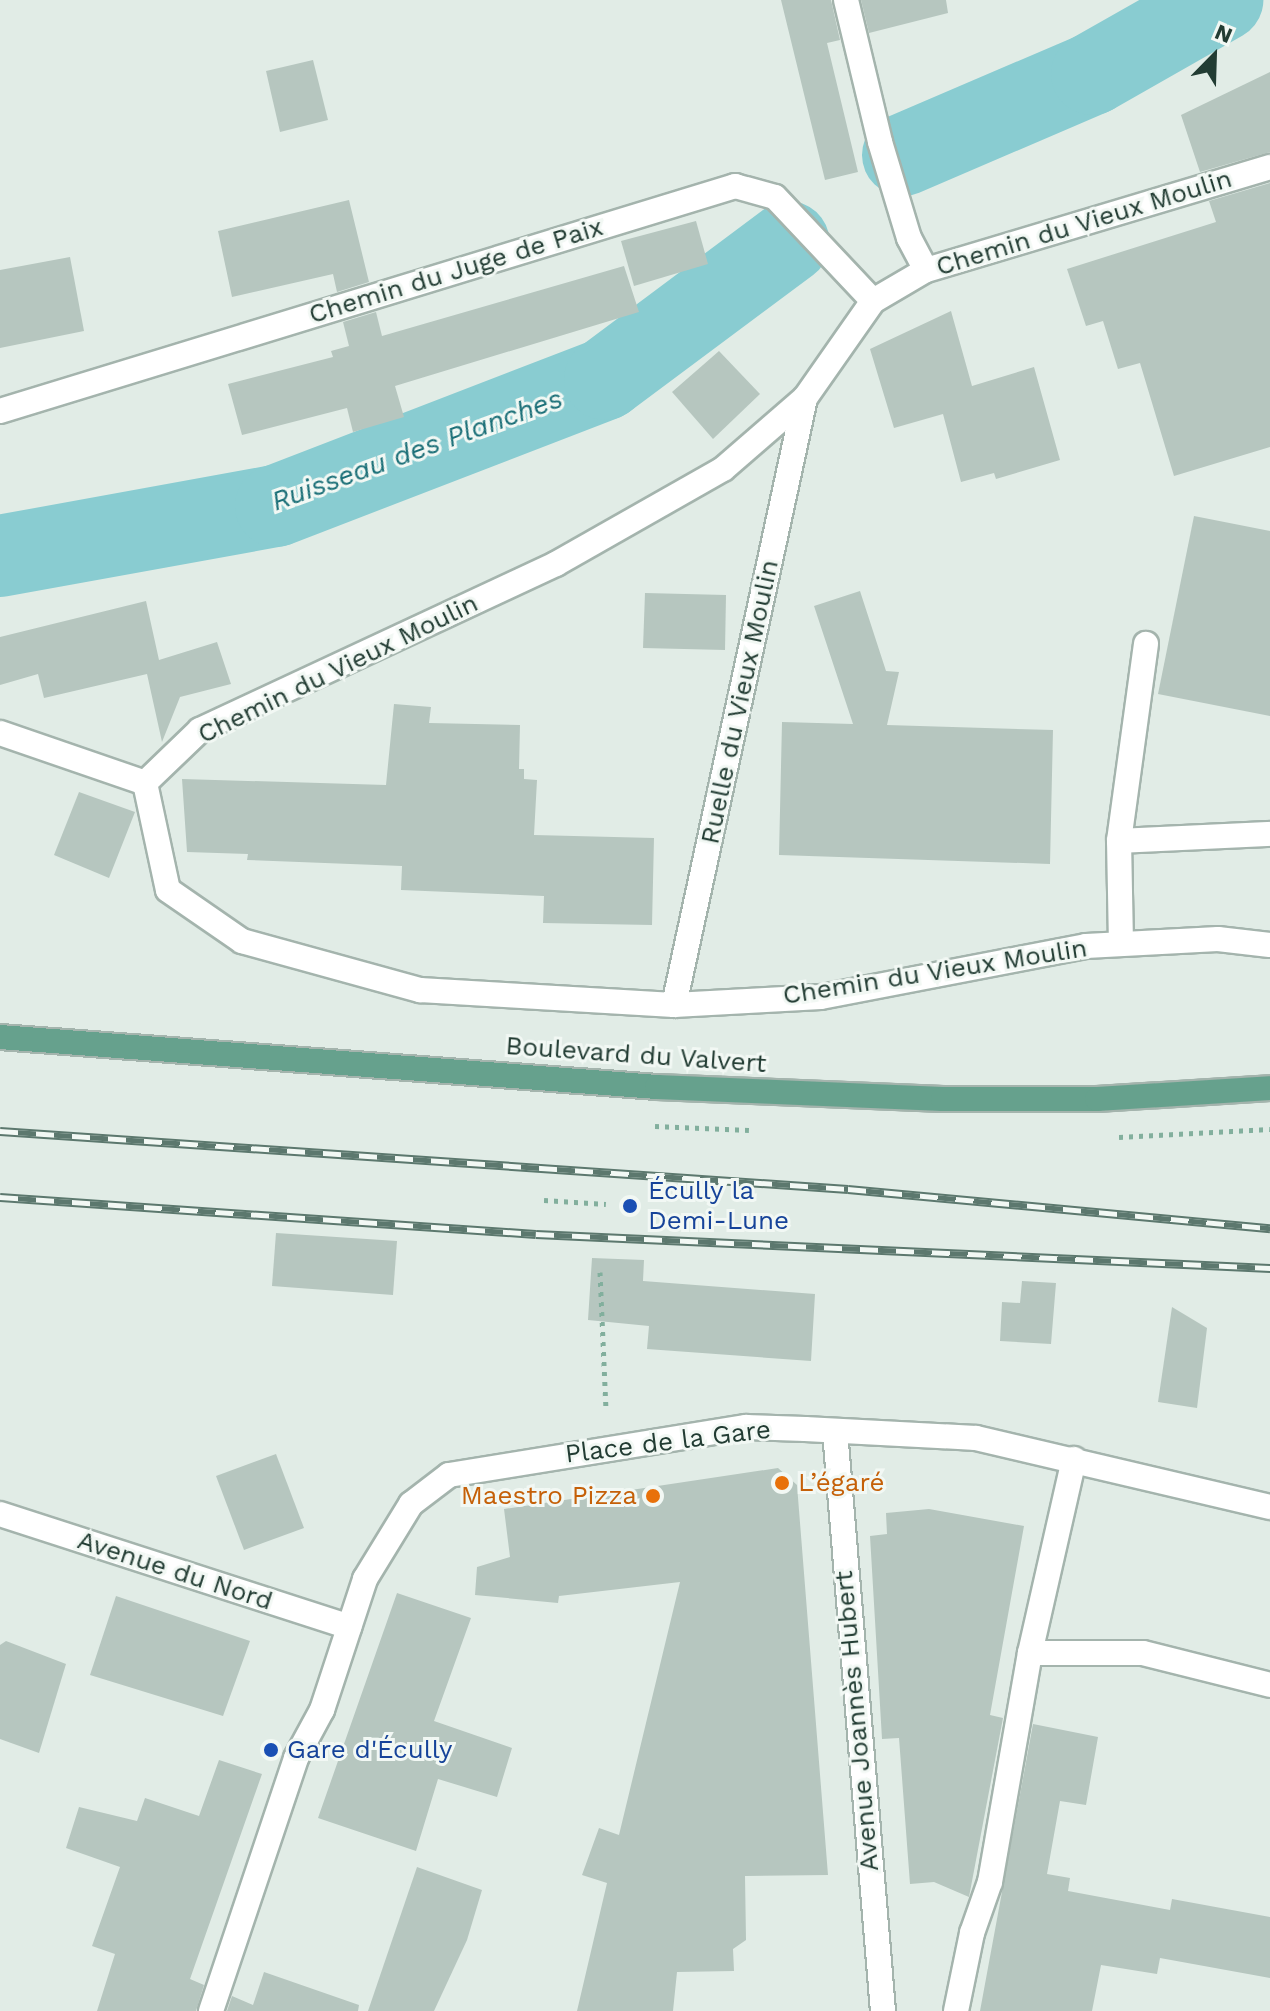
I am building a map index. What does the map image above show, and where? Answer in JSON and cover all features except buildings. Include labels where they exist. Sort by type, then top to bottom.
[{"type":"main road","name":"Boulevard du Valvert","points":[[0,1037],[657,1087],[943,1099],[1097,1099],[1270,1088]]},
{"type":"street","points":[[846,0],[880,142],[909,238],[926,270]]},
{"type":"street","name":"Chemin du Vieux Moulin","points":[[1270,167],[926,270],[873,301],[805,398],[723,469],[650,514],[556,564],[200,730],[145,783],[168,890],[242,941],[420,990],[674,1005],[821,997],[1086,946],[1218,939],[1270,945]]},
{"type":"street","name":"Chemin du Juge de Paix","points":[[0,411],[735,186],[775,197],[850,271],[873,301]]},
{"type":"street","name":"Ruelle du Vieux Moulin","points":[[674,1005],[805,398]]},
{"type":"street","points":[[1121,944],[1119,841],[1146,644]]},
{"type":"street","points":[[0,733],[145,783]]},
{"type":"street","points":[[1119,841],[1270,834]]},
{"type":"street","name":"Place de la Gare","points":[[211,2011],[296,1758],[322,1710],[365,1579],[388,1533],[411,1504],[449,1475],[746,1427],[976,1438],[1270,1507]]},
{"type":"street","name":"Avenue Joannès Hubert","points":[[835,1431],[883,2011]]},
{"type":"street","points":[[956,2011],[972,1933],[990,1882],[1030,1653],[1074,1459]]},
{"type":"street","name":"Avenue du Nord","points":[[0,1514],[349,1627]]},
{"type":"street","points":[[1030,1653],[1143,1653],[1270,1685]]},
{"type":"path","points":[[1252,1131],[1270,1129]]},
{"type":"path","points":[[544,1200],[606,1204]]},
{"type":"path","points":[[600,1272],[606,1408]]},
{"type":"waterway","name":"Ruisseau des Planches","points":[[903,155],[1092,74],[1222,0]]},
{"type":"waterway","name":"Ruisseau des Planches","points":[[0,556],[276,506],[605,379],[789,242]]},
{"type":"railway","points":[[0,1131],[848,1189],[1270,1228]]},
{"type":"railway","points":[[0,1197],[536,1234],[1270,1268]]},
{"type":"place","name":"Écully la Demi-Lune","points":[[630,1206]]},
{"type":"place","name":"L’égaré","points":[[782,1483]]},
{"type":"place","name":"Maestro Pizza","points":[[653,1496]]},
{"type":"place","name":"Gare d'Écully","points":[[271,1750]]}]
